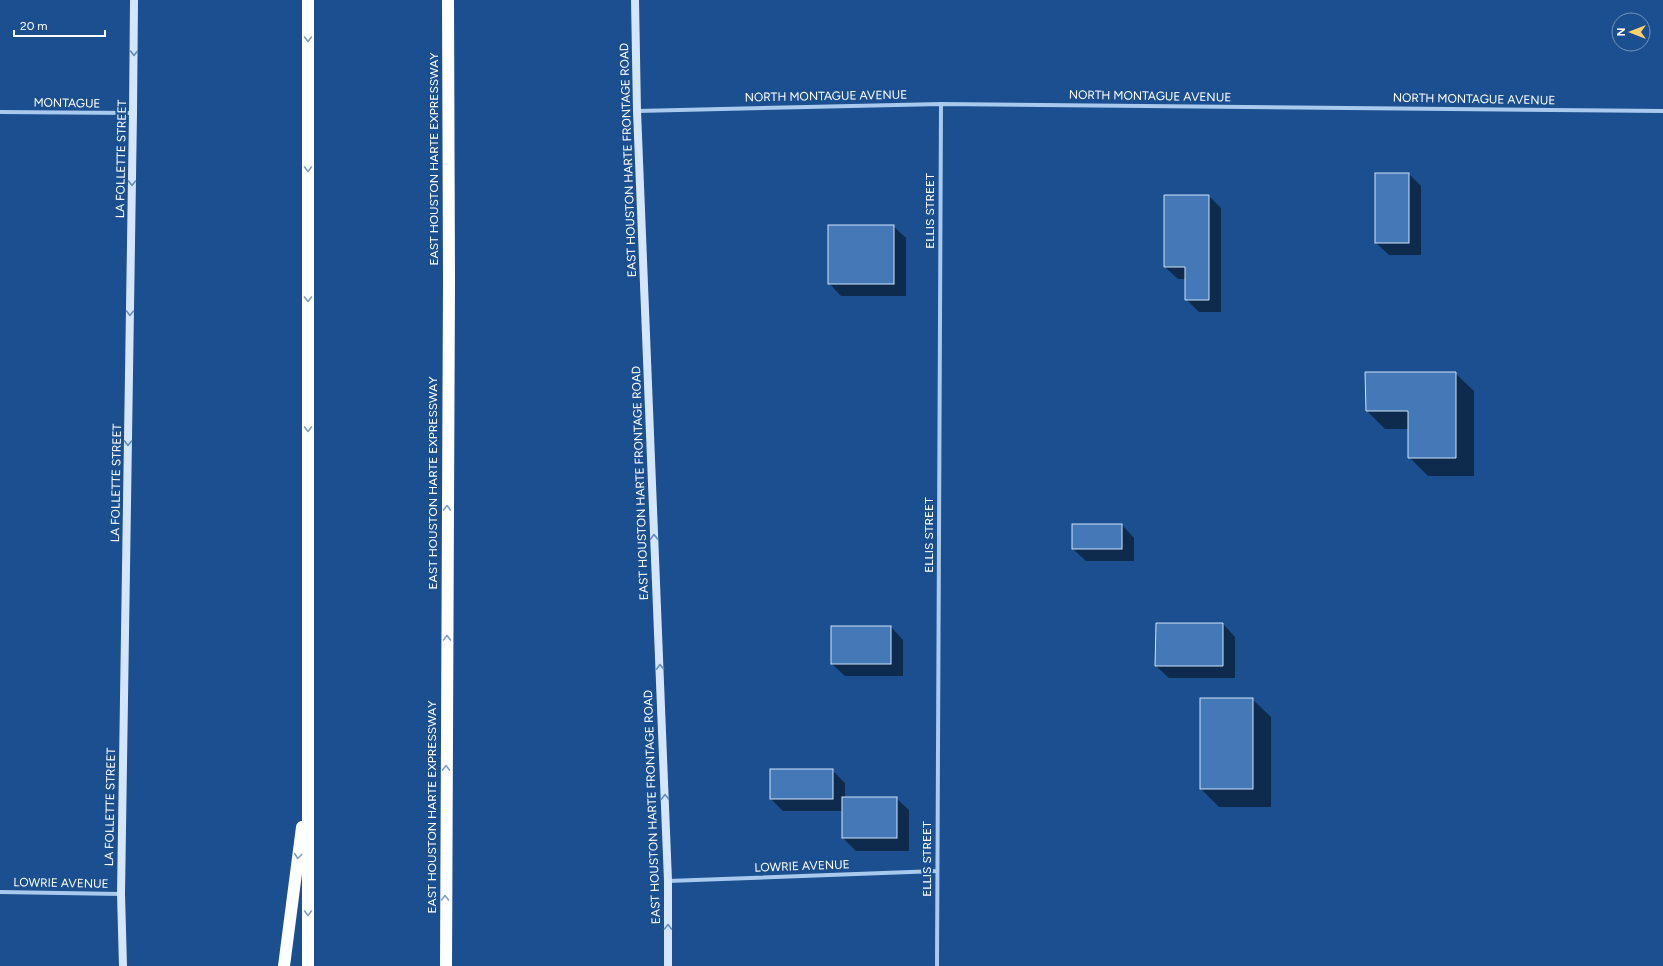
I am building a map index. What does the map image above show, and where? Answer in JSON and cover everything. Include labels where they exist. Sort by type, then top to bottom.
[{"type":"highway","points":[[308,0],[308,966]]},
{"type":"highway","name":"EAST HOUSTON HARTE EXPRESSWAY","points":[[447,966],[445,937],[449,282],[448,0]]},
{"type":"highway","points":[[284,966],[308,776]]},
{"type":"main road","name":"LA FOLLETTE STREET","points":[[123,966],[121,894],[134,0]]},
{"type":"main road","name":"EAST HOUSTON HARTE FRONTAGE ROAD","points":[[635,0],[637,111],[668,881],[668,966]]},
{"type":"street","name":"NORTH MONTAGUE AVENUE","points":[[637,111],[941,104],[1663,111]]},
{"type":"street","name":"ELLIS STREET","points":[[937,966],[941,104]]},
{"type":"street","name":"MONTAGUE","points":[[0,112],[133,113]]},
{"type":"street","name":"LOWRIE AVENUE","points":[[668,881],[937,871]]},
{"type":"street","name":"LOWRIE AVENUE","points":[[0,892],[121,894]]},
{"type":"building","points":[[1375,173],[1409,173],[1409,243],[1375,243]]},
{"type":"building","points":[[1164,195],[1209,195],[1209,300],[1185,300],[1185,267],[1164,267]]},
{"type":"building","points":[[828,225],[894,225],[894,284],[828,284]]},
{"type":"building","points":[[1365,372],[1456,372],[1456,458],[1408,458],[1408,411],[1366,411]]},
{"type":"building","points":[[1072,524],[1122,524],[1122,549],[1072,549]]},
{"type":"building","points":[[1156,623],[1223,623],[1223,666],[1155,666]]},
{"type":"building","points":[[831,626],[891,626],[891,664],[831,664]]},
{"type":"building","points":[[1200,698],[1253,698],[1253,789],[1200,789]]},
{"type":"building","points":[[770,769],[833,769],[833,799],[770,799]]},
{"type":"building","points":[[842,797],[897,797],[897,838],[842,838]]}]
